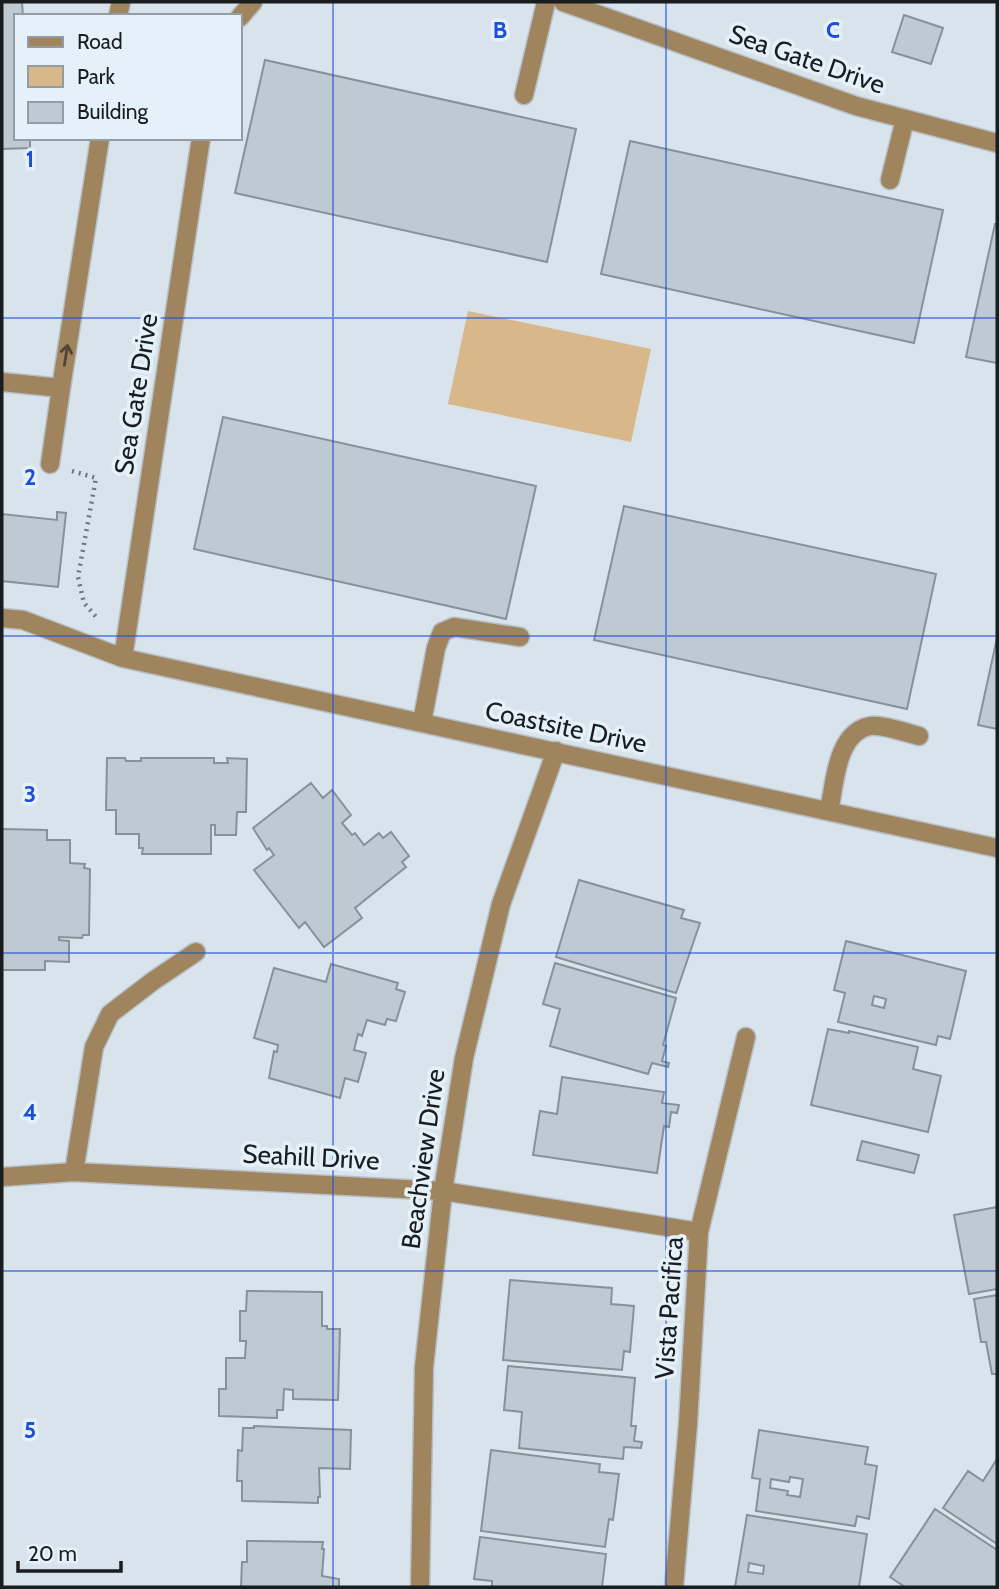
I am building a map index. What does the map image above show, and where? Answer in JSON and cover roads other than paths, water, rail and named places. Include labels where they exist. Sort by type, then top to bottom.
[{"type":"street","points":[[524,95],[546,2]]},
{"type":"street","name":"Sea Gate Drive","points":[[563,2],[856,106],[997,143]]},
{"type":"street","points":[[890,180],[905,119]]},
{"type":"street","points":[[50,464],[100,140]]},
{"type":"street","name":"Sea Gate Drive","points":[[123,658],[201,140]]},
{"type":"street","points":[[2,382],[61,388]]},
{"type":"street","name":"Coastsite Drive","points":[[2,618],[23,620],[123,658],[997,848]]},
{"type":"street","points":[[422,722],[436,648],[442,632],[454,627],[520,637]]},
{"type":"street","points":[[829,811],[842,752],[851,735],[871,726],[919,736]]},
{"type":"street","name":"Beachview Drive","points":[[420,1587],[424,1367],[443,1191],[464,1058],[501,904],[556,751]]},
{"type":"street","points":[[74,1172],[94,1046],[110,1014],[196,952]]},
{"type":"street","name":"Vista Pacifica","points":[[674,1587],[688,1424],[699,1232],[746,1037]]},
{"type":"street","name":"Seahill Drive","points":[[2,1177],[74,1172],[443,1191],[699,1232]]}]
